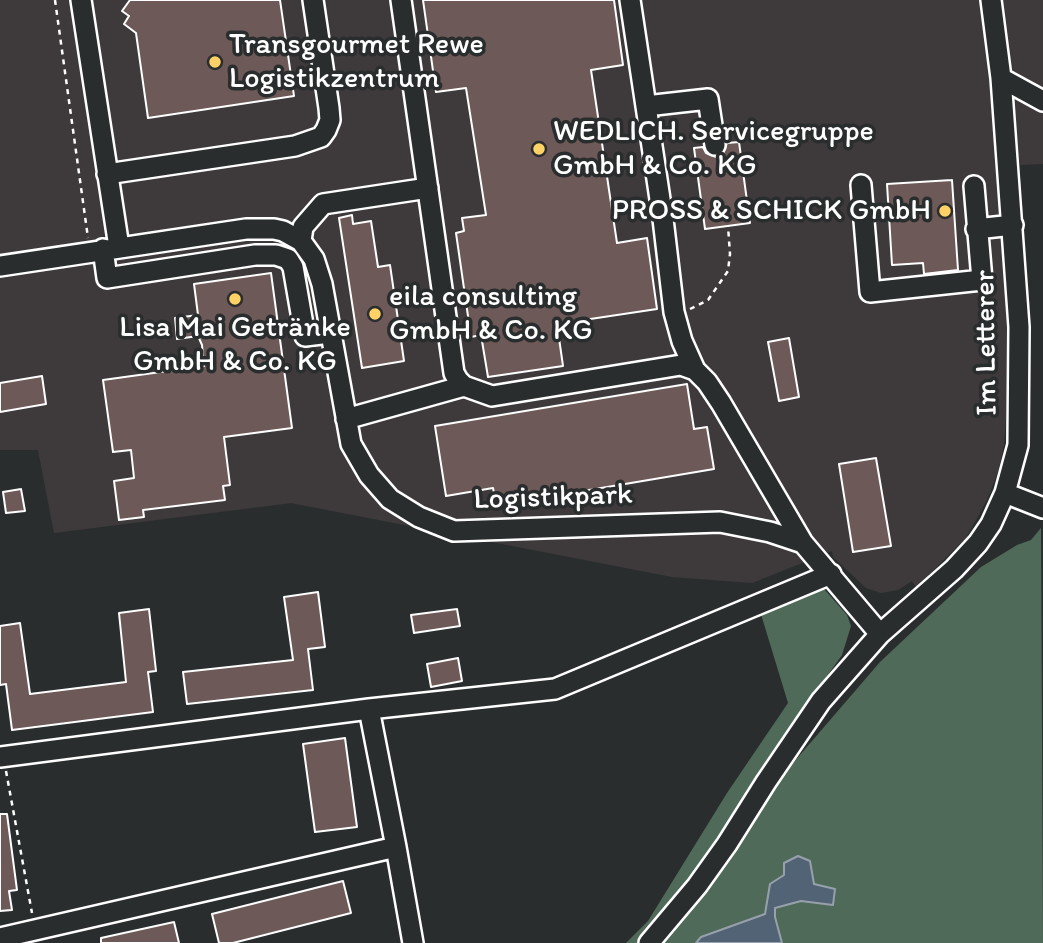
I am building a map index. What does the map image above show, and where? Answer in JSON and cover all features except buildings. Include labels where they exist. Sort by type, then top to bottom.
[{"type":"street","points":[[81,0],[107,174],[104,249],[107,278],[255,256],[276,256],[288,259],[293,267],[305,336],[330,333]]},
{"type":"street","points":[[107,174],[295,146],[321,137],[330,120],[313,0]]},
{"type":"street","points":[[401,0],[454,373],[464,386],[492,396],[681,365],[695,370]]},
{"type":"street","points":[[630,0],[676,319],[682,341],[695,370],[721,403],[803,542],[880,634],[821,701],[727,845],[649,943]]},
{"type":"street","name":"Im Letterer","points":[[880,634],[954,569],[978,543],[991,524],[1005,494],[1018,445],[1019,327],[1013,225],[1001,78],[991,0]]},
{"type":"street","points":[[1001,78],[1043,101]]},
{"type":"street","points":[[646,106],[708,99],[715,145]]},
{"type":"street","points":[[862,185],[870,292],[982,280],[974,186]]},
{"type":"street","points":[[0,266],[261,228],[283,231],[301,241],[303,227],[323,204],[428,188]]},
{"type":"street","points":[[976,229],[1013,225]]},
{"type":"street","name":"Logistikpark","points":[[301,241],[314,259],[320,276],[351,444],[369,475],[390,499],[419,517],[454,531],[720,522],[803,542]]},
{"type":"street","points":[[346,418],[464,386]]},
{"type":"street","points":[[1005,494],[1043,508]]},
{"type":"street","points":[[2,757],[369,709],[555,689],[831,574]]},
{"type":"street","points":[[369,709],[413,943]]},
{"type":"street","points":[[0,938],[396,847]]},
{"type":"path","points":[[55,0],[104,249]]},
{"type":"path","points":[[676,319],[708,300],[728,271],[728,226]]},
{"type":"path","points":[[2,757],[35,930]]},
{"type":"shaded area","points":[[0,0],[981,0],[999,162],[1008,284],[1010,364],[1004,444],[999,469],[987,500],[966,538],[916,587],[912,581],[898,590],[881,593],[866,588],[833,557],[832,551],[752,583],[672,577],[291,503],[54,533],[38,450],[0,450]]},
{"type":"shaded area","points":[[1001,0],[1043,0],[1043,164],[1020,165]]},
{"type":"green space","points":[[1041,528],[1043,943],[782,943],[775,908],[801,901],[833,905],[814,884],[810,861],[770,884],[765,914],[701,937],[696,943],[662,943],[738,845],[781,777],[880,662],[981,567],[1017,545],[1031,540]]},
{"type":"green space","points":[[819,588],[825,590],[847,615],[851,626],[842,655],[766,761],[759,779],[690,881],[638,943],[626,943],[648,921],[727,793],[788,703],[760,611]]},
{"type":"water","points":[[798,856],[810,861],[814,884],[835,889],[833,905],[801,901],[775,908],[782,943],[696,943],[701,937],[765,914],[770,884],[784,875],[784,863]]},
{"type":"place","name":"Transgourmet Rewe Logistikzentrum","points":[[215,62]]},
{"type":"place","name":"WEDLICH. Servicegruppe GmbH & Co. KG","points":[[539,149]]},
{"type":"place","name":"PROSS & SCHICK GmbH","points":[[945,211]]},
{"type":"place","name":"Lisa Mai Getränke GmbH & Co. KG","points":[[235,299]]},
{"type":"place","name":"eila consulting GmbH & Co. KG","points":[[375,314]]}]
